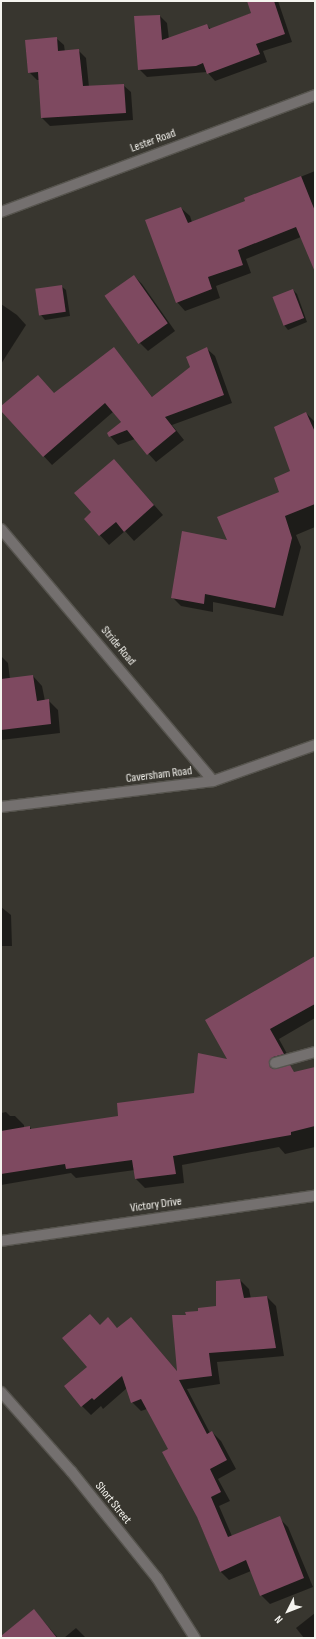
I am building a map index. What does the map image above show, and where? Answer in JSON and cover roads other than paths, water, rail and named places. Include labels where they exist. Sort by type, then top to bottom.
[{"type":"street","name":"Lester Road","points":[[1,212],[315,95]]},
{"type":"street","name":"Stride Road","points":[[1,529],[213,781]]},
{"type":"street","name":"Caversham Road","points":[[1,807],[213,781],[315,745]]},
{"type":"street","points":[[275,1063],[315,1052]]},
{"type":"street","name":"Victory Drive","points":[[1,1241],[315,1196]]},
{"type":"street","name":"Short Street","points":[[1,1392],[71,1471],[157,1578],[194,1638]]}]
